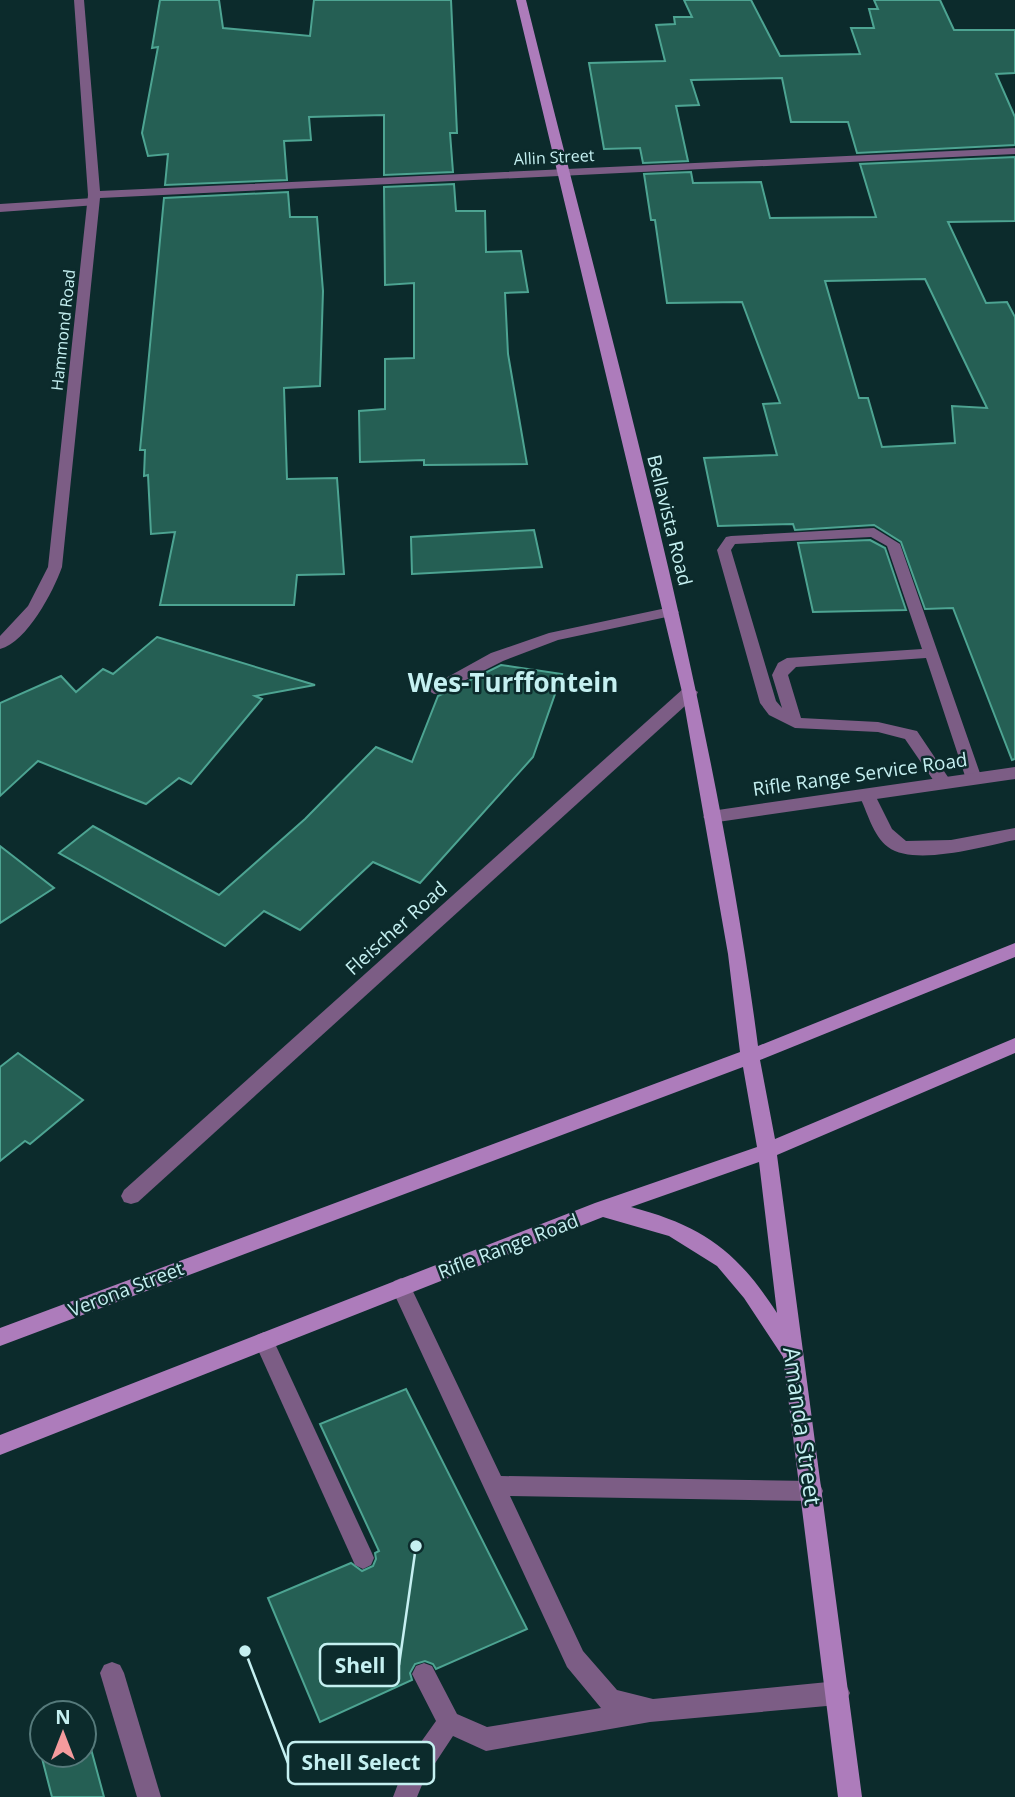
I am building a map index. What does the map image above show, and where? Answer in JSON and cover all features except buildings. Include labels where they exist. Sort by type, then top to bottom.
[{"type":"street","name":"Hammond Road","points":[[0,644],[33,612],[55,567],[94,198],[79,0]]},
{"type":"street","name":"Bellavista Road","points":[[521,0],[690,692],[737,954],[750,1056]]},
{"type":"street","name":"Allin Street","points":[[0,208],[94,198],[1015,151]]},
{"type":"street","points":[[944,783],[911,735],[878,727],[795,723],[775,711],[764,695],[724,550],[731,540],[874,532],[893,544],[974,779]]},
{"type":"street","points":[[434,689],[498,657],[554,636],[671,612]]},
{"type":"street","points":[[795,723],[780,675],[784,667],[793,662],[932,653]]},
{"type":"street","name":"Fleischer Road","points":[[131,1196],[690,692]]},
{"type":"street","name":"Rifle Range Service Road","points":[[711,817],[1015,773]]},
{"type":"street","points":[[867,795],[892,841],[902,848],[927,848],[1015,834]]},
{"type":"street","points":[[750,1056],[1015,950]]},
{"type":"street","name":"Rifle Range Road","points":[[0,1445],[602,1209],[767,1151],[1015,1045]]},
{"type":"street","name":"Amanda Street","points":[[750,1056],[767,1151],[850,1797]]},
{"type":"street","name":"Verona Street","points":[[0,1337],[750,1056]]},
{"type":"street","points":[[602,1209],[638,1215],[691,1236],[736,1272],[794,1356]]},
{"type":"street","points":[[401,1287],[575,1659],[610,1700],[653,1711]]},
{"type":"street","points":[[264,1341],[363,1558]]},
{"type":"street","points":[[494,1486],[812,1491]]},
{"type":"street","points":[[112,1674],[149,1797]]},
{"type":"street","points":[[424,1674],[449,1722],[486,1739],[653,1711],[838,1693]]},
{"type":"street","points":[[405,1797],[415,1772],[449,1722]]},
{"type":"place","name":"Shell","points":[[416,1546]]},
{"type":"place","name":"Shell Select","points":[[245,1651]]},
{"type":"district","name":"Wes-Turffontein","points":[[513,682]]}]
